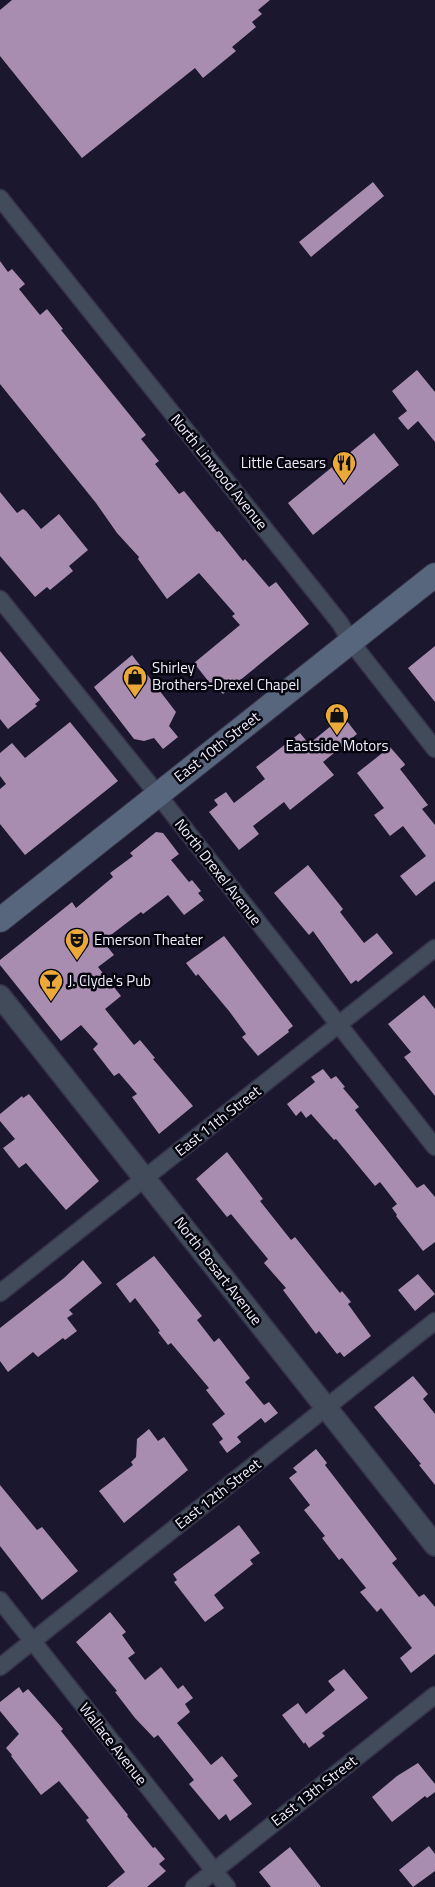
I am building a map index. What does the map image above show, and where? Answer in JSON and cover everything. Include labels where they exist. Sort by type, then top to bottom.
[{"type":"main road","name":"East 10th Street","points":[[0,920],[435,575]]},
{"type":"street","name":"North Linwood Avenue","points":[[0,198],[340,623],[351,642],[435,749]]},
{"type":"street","name":"North Drexel Avenue","points":[[0,599],[158,795],[435,1147]]},
{"type":"street","name":"East 11th Street","points":[[0,1293],[435,948]]},
{"type":"street","name":"North Bosart Avenue","points":[[0,996],[435,1545]]},
{"type":"street","name":"East 12th Street","points":[[0,1667],[435,1321]]},
{"type":"street","name":"Wallace Avenue","points":[[0,1600],[226,1887]]},
{"type":"street","name":"East 13th Street","points":[[194,1887],[435,1695]]},
{"type":"building","points":[[12,0],[270,0],[258,10],[262,14],[252,22],[256,27],[232,47],[236,51],[203,78],[195,68],[82,158],[0,56],[0,10]]},
{"type":"building","points":[[373,182],[384,196],[311,257],[299,242]]},
{"type":"building","points":[[0,261],[8,272],[12,269],[25,284],[19,289],[40,315],[47,309],[63,329],[61,330],[146,435],[141,439],[159,461],[155,464],[179,494],[184,491],[217,532],[219,531],[243,561],[245,559],[269,587],[276,582],[309,624],[223,694],[218,689],[216,691],[194,663],[240,625],[232,616],[235,614],[199,573],[167,599],[138,559],[139,557],[117,533],[96,503],[0,384]]},
{"type":"building","points":[[417,370],[435,392],[435,442],[418,421],[408,430],[398,418],[407,411],[392,391]]},
{"type":"building","name":"Little Caesars","points":[[374,433],[399,465],[313,535],[288,503]]},
{"type":"building","points":[[0,492],[17,513],[23,509],[26,511],[41,529],[59,514],[88,550],[69,566],[73,571],[50,590],[47,587],[35,597],[0,556]]},
{"type":"building","points":[[435,646],[435,702],[408,668]]},
{"type":"building","points":[[0,651],[40,700],[35,704],[37,706],[8,729],[0,719]]},
{"type":"building","name":"Shirley Brothers-Drexel Chapel","points":[[132,655],[176,712],[169,726],[178,737],[163,749],[154,738],[144,741],[134,739],[94,687]]},
{"type":"building","points":[[343,716],[357,734],[323,762],[334,775],[290,810],[284,802],[253,826],[259,834],[239,850],[209,812],[218,805],[214,800],[226,792],[234,803],[265,779],[256,767],[300,733],[309,744]]},
{"type":"building","points":[[70,722],[118,781],[25,855],[0,824],[0,789],[6,784],[0,776],[0,753],[12,743],[25,758]]},
{"type":"building","points":[[390,747],[404,763],[405,765],[400,769],[428,805],[422,809],[435,825],[435,881],[416,896],[400,876],[426,856],[403,826],[390,836],[374,815],[384,808],[357,773]]},
{"type":"building","points":[[156,832],[163,833],[179,854],[171,860],[189,882],[192,880],[201,891],[198,893],[204,900],[184,915],[168,895],[143,914],[141,912],[103,941],[114,955],[98,967],[121,996],[105,1009],[134,1045],[140,1040],[155,1058],[153,1059],[193,1106],[159,1134],[132,1097],[137,1094],[119,1073],[114,1076],[93,1049],[98,1044],[81,1025],[61,1041],[0,965],[0,960],[72,902],[76,908],[113,877],[110,873],[133,856],[130,853]]},
{"type":"building","points":[[308,865],[343,909],[340,912],[364,943],[377,933],[393,953],[358,982],[356,980],[351,984],[313,931],[309,935],[274,893]]},
{"type":"building","points":[[224,936],[293,1026],[288,1030],[289,1032],[258,1056],[242,1037],[246,1034],[229,1011],[198,974],[196,976],[186,963]]},
{"type":"building","points":[[424,995],[435,1009],[435,1096],[404,1057],[411,1052],[388,1024]]},
{"type":"building","points":[[323,1069],[331,1079],[336,1076],[345,1087],[343,1088],[359,1107],[355,1110],[417,1188],[424,1184],[435,1197],[435,1242],[423,1251],[396,1216],[392,1208],[397,1204],[380,1182],[375,1186],[336,1139],[334,1140],[311,1114],[306,1118],[301,1111],[296,1116],[287,1104],[315,1082],[311,1077]]},
{"type":"building","points":[[29,1094],[99,1181],[66,1210],[26,1163],[19,1168],[3,1148],[15,1139],[0,1121],[0,1114],[22,1096],[23,1098]]},
{"type":"building","points":[[227,1152],[263,1199],[260,1201],[291,1240],[295,1237],[340,1293],[342,1291],[351,1302],[348,1304],[371,1336],[344,1357],[340,1352],[337,1354],[319,1331],[316,1334],[283,1290],[286,1288],[264,1263],[268,1259],[231,1214],[227,1217],[196,1179]]},
{"type":"building","points":[[154,1256],[202,1316],[197,1320],[214,1342],[219,1338],[250,1378],[245,1382],[264,1405],[269,1402],[278,1413],[265,1423],[261,1418],[237,1437],[241,1442],[227,1453],[219,1442],[223,1439],[212,1424],[225,1414],[206,1390],[209,1388],[171,1343],[168,1345],[135,1298],[130,1303],[116,1284]]},
{"type":"building","points":[[83,1260],[102,1283],[69,1310],[73,1314],[67,1318],[77,1331],[65,1340],[63,1338],[38,1357],[33,1352],[8,1372],[0,1361],[0,1328],[64,1278]]},
{"type":"building","points":[[418,1274],[435,1294],[415,1311],[398,1290]]},
{"type":"building","points":[[413,1376],[428,1394],[423,1399],[435,1414],[435,1485],[419,1465],[421,1464],[374,1407]]},
{"type":"building","points":[[149,1429],[158,1441],[164,1437],[188,1470],[124,1523],[99,1491],[133,1465],[131,1462],[136,1457],[137,1439]]},
{"type":"building","points":[[316,1449],[327,1463],[325,1465],[397,1559],[392,1563],[419,1597],[424,1594],[435,1607],[435,1654],[411,1673],[400,1658],[412,1648],[381,1608],[377,1612],[360,1592],[366,1588],[342,1558],[339,1560],[322,1538],[325,1536],[304,1510],[310,1505],[289,1478],[297,1472],[293,1468]]},
{"type":"building","points":[[0,1485],[37,1530],[42,1527],[78,1571],[42,1600],[0,1546]]},
{"type":"building","points":[[239,1525],[260,1553],[250,1560],[253,1564],[214,1595],[224,1608],[205,1622],[174,1582],[177,1580],[173,1574]]},
{"type":"building","points":[[110,1612],[126,1632],[122,1635],[135,1653],[128,1658],[145,1680],[161,1667],[178,1689],[183,1685],[193,1698],[185,1704],[190,1712],[177,1723],[211,1765],[222,1756],[238,1776],[233,1780],[252,1804],[230,1821],[226,1814],[219,1820],[189,1784],[194,1780],[158,1735],[154,1738],[135,1718],[115,1692],[117,1691],[76,1642]]},
{"type":"building","points":[[344,1669],[368,1698],[322,1733],[325,1736],[309,1748],[282,1715],[298,1703],[306,1714],[335,1690],[328,1681]]},
{"type":"building","points":[[19,1687],[23,1693],[28,1689],[63,1729],[61,1731],[127,1816],[153,1848],[155,1847],[165,1859],[159,1864],[166,1871],[147,1887],[107,1887],[125,1872],[86,1820],[89,1818],[59,1781],[41,1795],[11,1756],[6,1748],[19,1734],[0,1711],[0,1702]]},
{"type":"building","points":[[418,1763],[435,1784],[435,1792],[427,1798],[425,1796],[392,1822],[372,1797],[397,1776]]},
{"type":"building","points":[[429,1846],[435,1854],[435,1871],[413,1887],[399,1870]]},
{"type":"building","points":[[290,1847],[321,1887],[271,1887],[259,1872]]},
{"type":"place","name":"Little Caesars","points":[[344,484]]},
{"type":"place","name":"Shirley Brothers-Drexel Chapel","points":[[135,698]]},
{"type":"place","name":"Eastside Motors","points":[[337,736]]},
{"type":"place","name":"Emerson Theater","points":[[77,961]]},
{"type":"place","name":"J. Clyde's Pub","points":[[51,1002]]}]
